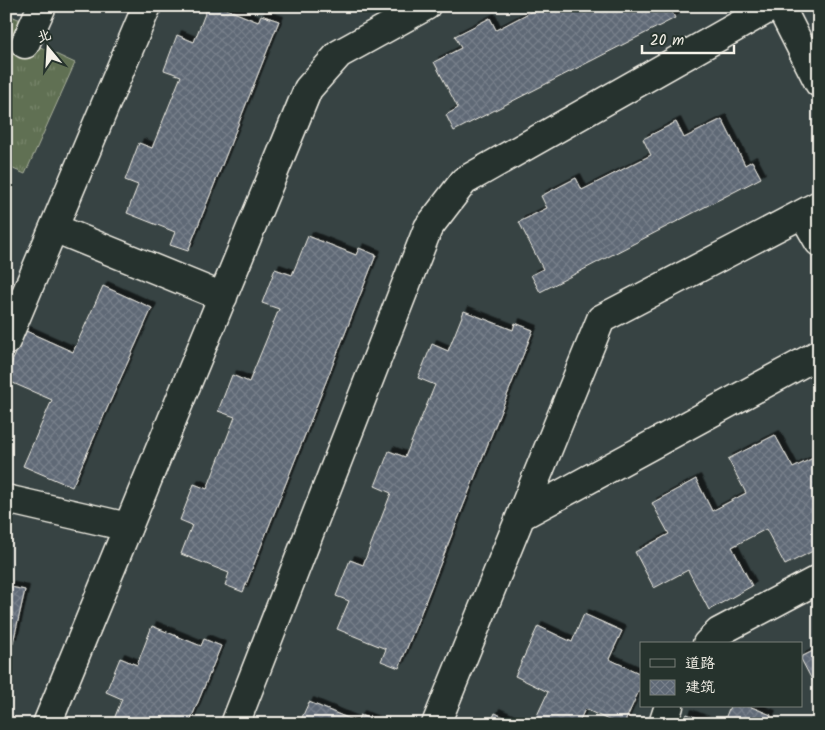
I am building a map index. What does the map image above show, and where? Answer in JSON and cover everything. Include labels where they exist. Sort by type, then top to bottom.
[{"type":"lane","points":[[25,44],[42,6]]},
{"type":"lane","points":[[6,341],[147,6]]},
{"type":"lane","points":[[47,724],[308,89],[339,54],[426,6]]},
{"type":"lane","points":[[235,724],[428,228],[464,181],[773,6]]},
{"type":"lane","points":[[780,6],[819,83]]},
{"type":"lane","points":[[436,724],[601,319],[811,210],[819,242]]},
{"type":"lane","points":[[54,228],[223,296]]},
{"type":"lane","points":[[521,516],[819,354]]},
{"type":"lane","points":[[6,499],[128,527]]},
{"type":"lane","points":[[709,642],[719,632],[819,579]]},
{"type":"lane","points":[[663,724],[669,708]]},
{"type":"green space","points":[[6,14],[31,24],[25,40],[75,63],[25,174],[6,166]]},
{"type":"building","points":[[208,6],[219,6],[258,22],[261,15],[279,21],[188,251],[170,245],[175,232],[127,213],[138,185],[125,180],[139,143],[152,148],[181,76],[164,70],[177,35],[194,42]]},
{"type":"building","points":[[542,6],[669,6],[675,18],[454,131],[446,115],[458,108],[434,62],[461,48],[455,36],[490,18],[496,30]]},
{"type":"building","points":[[722,119],[745,165],[752,161],[761,178],[540,292],[531,275],[543,269],[519,222],[547,208],[541,196],[576,178],[582,190],[651,155],[643,139],[676,122],[684,138]]},
{"type":"building","points":[[308,236],[356,255],[359,248],[376,255],[243,592],[225,585],[229,573],[181,554],[192,525],[180,520],[194,484],[207,489],[235,417],[218,411],[232,375],[249,382],[279,309],[262,303],[275,269],[292,275]]},
{"type":"building","points":[[103,286],[152,308],[72,487],[23,466],[52,400],[6,380],[6,375],[26,331],[73,352]]},
{"type":"building","points":[[464,311],[513,330],[515,323],[533,330],[399,668],[381,661],[386,649],[337,629],[349,601],[336,596],[350,560],[363,565],[391,493],[375,486],[389,451],[405,457],[435,385],[418,378],[432,344],[448,351]]},
{"type":"building","points":[[775,435],[793,468],[819,455],[819,501],[812,504],[819,516],[819,548],[785,565],[766,529],[732,547],[752,586],[709,610],[688,570],[654,588],[635,552],[669,534],[652,503],[696,479],[712,511],[746,493],[728,459]]},
{"type":"building","points":[[6,586],[25,590],[13,643],[6,641]]},
{"type":"building","points":[[584,614],[622,631],[609,659],[640,674],[640,688],[624,724],[617,724],[585,709],[578,724],[533,724],[548,692],[515,676],[538,626],[572,642]]},
{"type":"building","points":[[152,626],[201,646],[204,639],[221,646],[189,724],[112,724],[122,699],[106,692],[120,658],[137,665]]},
{"type":"building","points":[[819,648],[819,693],[802,661],[802,656]]},
{"type":"building","points":[[309,702],[357,722],[360,715],[377,722],[376,724],[299,724]]},
{"type":"building","points":[[729,708],[754,708],[771,715],[767,724],[723,724]]},
{"type":"building","points":[[495,713],[519,724],[490,724]]},
{"type":"building","points":[[687,714],[712,724],[683,724]]}]
